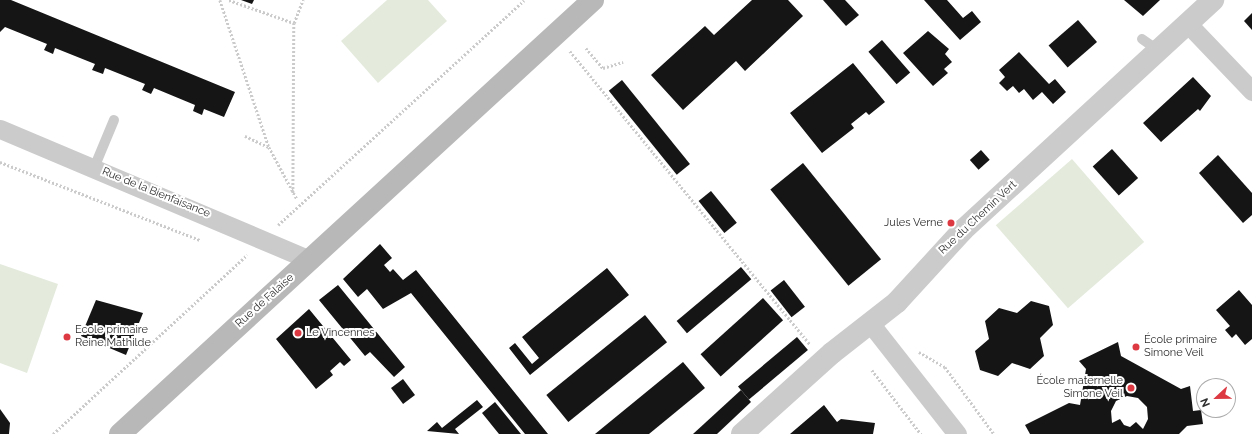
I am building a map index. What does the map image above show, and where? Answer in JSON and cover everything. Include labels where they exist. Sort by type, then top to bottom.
[{"type":"main road","name":"Rue de Falaise","points":[[120,434],[593,0]]},
{"type":"street","name":"Rue du Chemin Vert","points":[[742,434],[870,323],[897,302],[963,230],[1150,45],[1188,24],[1213,0]]},
{"type":"street","points":[[1188,24],[1252,91]]},
{"type":"street","name":"Rue de la Bienfaisance","points":[[0,129],[264,238],[310,260]]},
{"type":"street","points":[[870,323],[957,434]]},
{"type":"lane","points":[[94,168],[114,120]]},
{"type":"path","points":[[220,0],[269,147],[297,199]]},
{"type":"path","points":[[229,0],[294,23]]},
{"type":"path","points":[[293,194],[294,23],[303,0]]},
{"type":"path","points":[[54,434],[264,238],[524,0]]},
{"type":"path","points":[[556,34],[813,347]]},
{"type":"path","points":[[586,48],[603,68],[623,62]]},
{"type":"path","points":[[245,136],[269,147]]},
{"type":"path","points":[[0,162],[200,240]]},
{"type":"path","points":[[894,354],[922,353],[945,366],[994,434]]},
{"type":"path","points":[[872,370],[921,434]]},
{"type":"shaded area","points":[[387,0],[428,0],[447,21],[378,83],[341,41]]},
{"type":"shaded area","points":[[1072,159],[1144,242],[1068,308],[996,225]]},
{"type":"shaded area","points":[[0,264],[58,284],[27,373],[0,363]]},
{"type":"building","points":[[0,0],[11,0],[235,92],[224,117],[204,109],[202,115],[193,111],[195,105],[154,88],[151,94],[142,90],[145,84],[105,68],[103,74],[92,70],[95,64],[55,48],[53,54],[44,50],[47,44],[5,27],[0,32]]},
{"type":"building","points":[[241,0],[254,0],[252,4]]},
{"type":"building","points":[[752,0],[788,0],[803,16],[745,71],[736,61],[683,110],[651,75],[705,26],[714,35]]},
{"type":"building","points":[[823,0],[845,0],[859,15],[846,26]]},
{"type":"building","points":[[924,0],[947,0],[963,18],[972,11],[981,22],[960,40]]},
{"type":"building","points":[[1124,0],[1160,0],[1143,16]]},
{"type":"building","points":[[1252,13],[1252,30],[1244,21]]},
{"type":"building","points":[[1078,20],[1097,42],[1068,67],[1049,46]]},
{"type":"building","points":[[928,31],[949,49],[945,54],[952,62],[944,69],[948,73],[933,86],[903,53]]},
{"type":"building","points":[[882,40],[910,72],[897,84],[868,52]]},
{"type":"building","points":[[1019,52],[1049,84],[1055,79],[1066,92],[1053,104],[1042,92],[1033,100],[1024,89],[1019,93],[1013,86],[1007,91],[999,83],[1005,77],[999,70]]},
{"type":"building","points":[[853,63],[885,102],[869,115],[866,112],[851,124],[854,128],[822,153],[790,113]]},
{"type":"building","points":[[1193,77],[1211,96],[1200,111],[1198,109],[1161,142],[1143,123]]},
{"type":"building","points":[[622,80],[690,164],[677,175],[609,91]]},
{"type":"building","points":[[1112,149],[1138,178],[1119,195],[1093,166]]},
{"type":"building","points":[[981,150],[990,160],[979,170],[970,160]]},
{"type":"building","points":[[1218,155],[1252,193],[1252,215],[1243,223],[1199,173]]},
{"type":"building","points":[[803,163],[881,259],[848,286],[770,189]]},
{"type":"building","points":[[711,191],[737,223],[724,233],[699,201]]},
{"type":"building","points":[[380,244],[392,258],[384,265],[390,272],[393,269],[403,280],[416,270],[548,434],[525,434],[411,293],[383,309],[367,289],[358,297],[343,279]]},
{"type":"building","points":[[741,267],[751,279],[687,333],[677,321]]},
{"type":"building","points":[[607,268],[629,295],[530,375],[509,348],[515,343],[532,364],[539,358],[522,337]]},
{"type":"building","points":[[784,280],[805,307],[792,317],[771,290]]},
{"type":"building","points":[[338,285],[405,367],[394,377],[370,352],[365,356],[319,300]]},
{"type":"building","points":[[1239,290],[1252,305],[1252,339],[1245,345],[1236,334],[1232,338],[1225,330],[1230,326],[1216,310]]},
{"type":"building","points":[[763,298],[783,320],[721,377],[701,354]]},
{"type":"building","points":[[96,300],[143,313],[126,355],[81,336]]},
{"type":"building","points":[[1031,301],[1049,306],[1053,325],[1040,338],[1044,356],[1030,369],[1012,363],[998,376],[980,370],[975,351],[989,339],[985,321],[999,308],[1017,313]]},
{"type":"building","points":[[309,309],[351,360],[344,366],[340,362],[330,371],[333,375],[316,389],[276,339]]},
{"type":"building","points":[[645,315],[667,342],[568,422],[546,395]]},
{"type":"building","points":[[797,337],[808,350],[749,400],[738,386]]},
{"type":"building","name":"École maternelle Simone Veil","points":[[1118,342],[1121,356],[1181,389],[1190,386],[1193,411],[1196,411],[1196,418],[1202,418],[1203,424],[1187,426],[1179,434],[1030,434],[1025,425],[1069,403],[1080,405],[1086,369],[1079,361]],"holes":[[[1127,396],[1138,398],[1147,407],[1148,419],[1143,429],[1136,422],[1130,427],[1124,425],[1120,419],[1112,423],[1111,411],[1116,401]]]},
{"type":"building","points":[[683,362],[705,388],[649,434],[595,434]]},
{"type":"building","points":[[403,379],[415,395],[403,404],[391,388]]},
{"type":"building","points":[[741,390],[751,402],[717,434],[693,434]]},
{"type":"building","points":[[477,400],[483,407],[455,429],[459,434],[427,431],[437,422],[442,428]]},
{"type":"building","points":[[495,402],[521,434],[499,434],[482,413]]},
{"type":"building","points":[[824,405],[837,422],[841,419],[875,423],[873,434],[790,434]]},
{"type":"building","points":[[0,409],[10,423],[9,434],[0,434]]},
{"type":"place","name":"Jules Verne","points":[[951,223]]},
{"type":"place","name":"Le Vincennes","points":[[298,333]]},
{"type":"place","name":"Ecole primaire Reine Mathilde","points":[[67,337]]},
{"type":"place","name":"École primaire Simone Veil","points":[[1136,347]]},
{"type":"place","name":"École maternelle Simone Veil","points":[[1131,388]]}]
